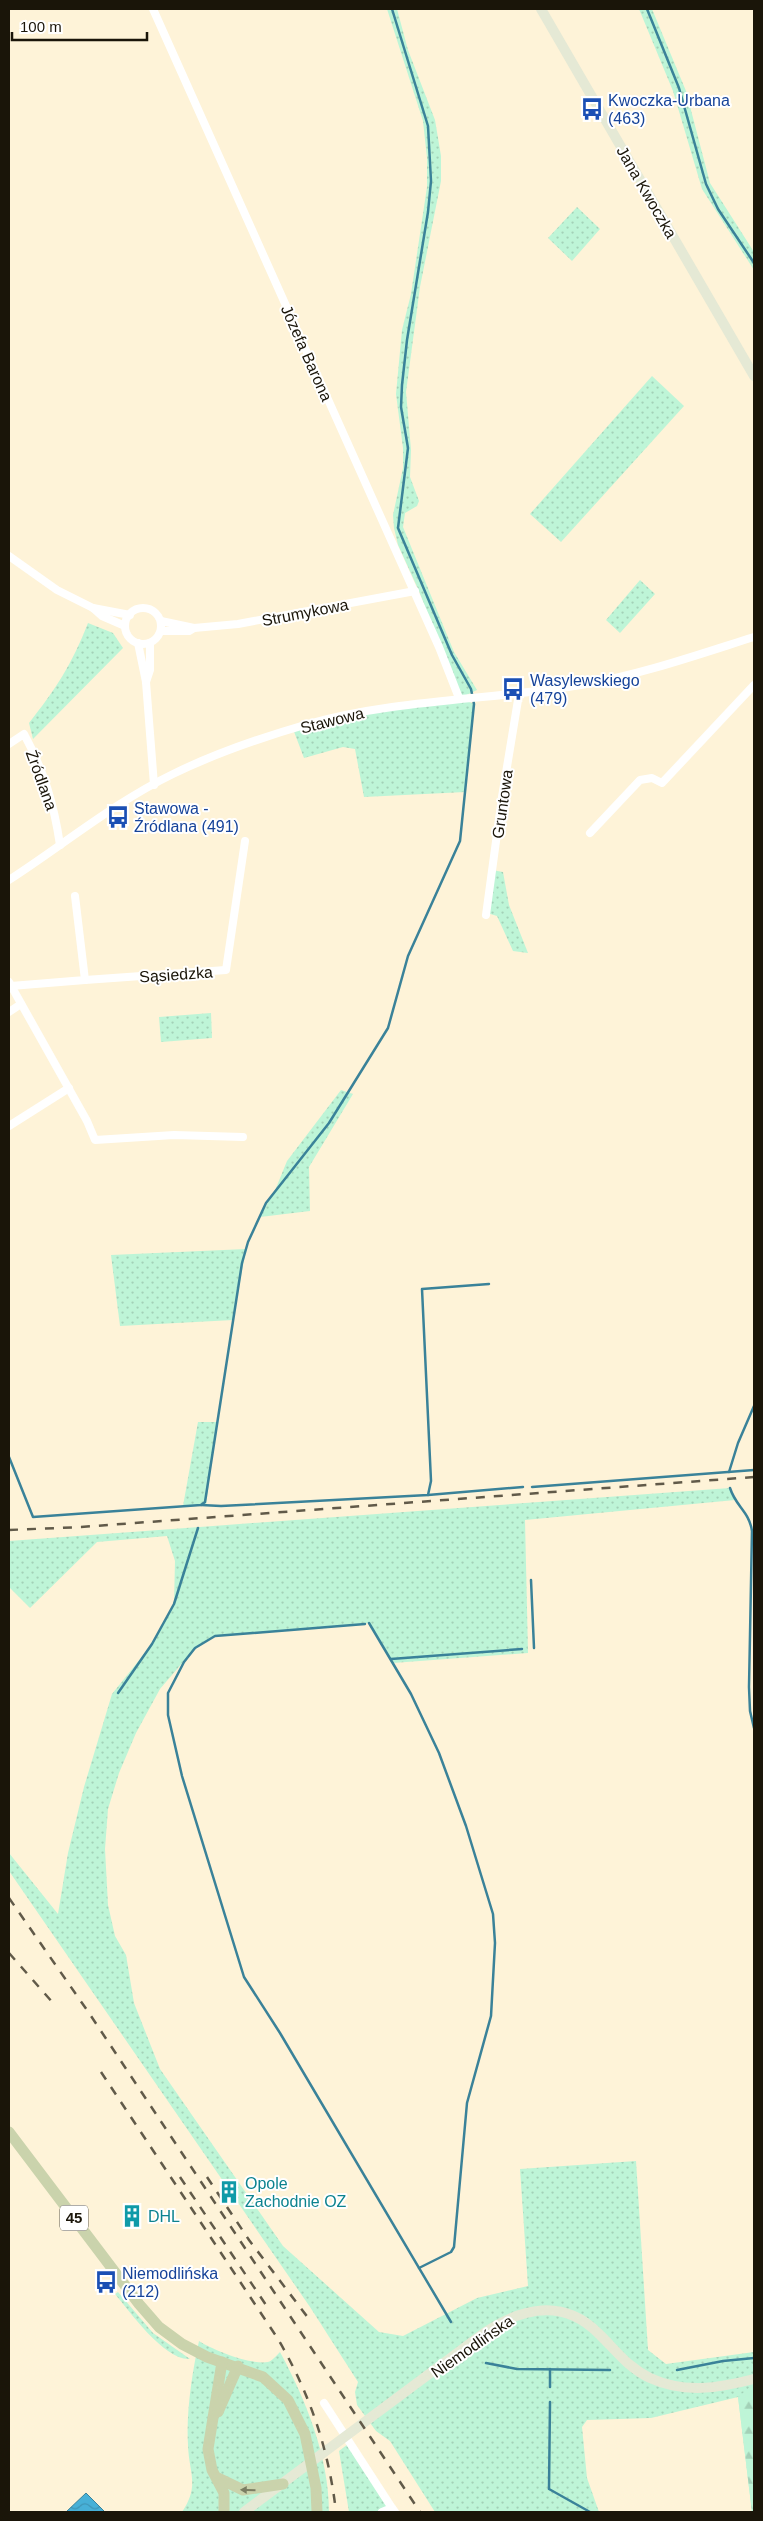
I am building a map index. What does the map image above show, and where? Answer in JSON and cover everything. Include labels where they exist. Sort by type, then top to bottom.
[{"type":"main road","name":"Jana Kwoczka","points":[[540,9],[754,376]]},
{"type":"main road","name":"45","points":[[9,2132],[145,2312],[171,2336],[200,2354],[238,2366],[270,2382],[294,2409],[302,2424],[312,2465],[317,2512]]},
{"type":"main road","name":"Niemodlińska","points":[[244,2512],[502,2321],[532,2311],[554,2311],[581,2320],[600,2334],[629,2366],[650,2378],[670,2385],[707,2389],[754,2379]]},
{"type":"main road","points":[[200,2354],[218,2382]]},
{"type":"main road","points":[[222,2362],[208,2449],[210,2464],[224,2494],[224,2512]]},
{"type":"main road","points":[[213,2423],[238,2366]]},
{"type":"main road","points":[[216,2477],[243,2490],[283,2484]]},
{"type":"street","name":"Józefa Barona","points":[[153,9],[414,591],[459,698]]},
{"type":"street","points":[[9,556],[58,590],[93,608],[102,616],[125,626]]},
{"type":"street","name":"Strumykowa","points":[[161,621],[194,628],[238,624],[414,591]]},
{"type":"street","points":[[93,608],[130,615]]},
{"type":"street","points":[[146,682],[150,670],[150,643],[161,631],[161,621],[150,609],[138,609],[130,615],[125,626],[128,635],[138,644],[146,682],[154,785]]},
{"type":"street","name":"Strumykowa","points":[[161,631],[189,631],[194,628]]},
{"type":"street","name":"Stawowa","points":[[9,880],[60,845],[173,774],[227,752],[309,724],[360,712],[459,698],[519,694],[614,679],[754,637]]},
{"type":"street","points":[[138,644],[150,643]]},
{"type":"street","points":[[590,833],[640,780],[652,778],[662,783],[754,685]]},
{"type":"street","name":"Gruntowa","points":[[486,915],[502,797],[519,694]]},
{"type":"street","name":"Źródlana","points":[[9,744],[24,734],[54,805],[60,845]]},
{"type":"street","name":"Sąsiedzka","points":[[10,984],[226,970],[245,841]]},
{"type":"street","points":[[75,896],[85,980]]},
{"type":"street","points":[[10,984],[69,1088],[95,1140],[174,1135],[243,1136]]},
{"type":"street","points":[[9,1012],[21,1004]]},
{"type":"street","points":[[9,1126],[69,1088]]},
{"type":"street","points":[[324,2403],[393,2510],[382,2512]]},
{"type":"green space","points":[[387,9],[397,9],[408,50],[435,120],[441,156],[441,181],[420,287],[406,392],[411,450],[410,477],[419,501],[417,506],[405,513],[403,527],[454,652],[477,690],[460,698],[474,704],[465,792],[364,797],[355,749],[343,747],[304,758],[293,729],[309,724],[459,698],[419,591],[398,545],[394,528],[393,515],[403,468],[403,448],[396,394],[402,330],[411,294],[427,187],[427,158],[423,121]]},
{"type":"green space","points":[[639,9],[652,9],[686,91],[710,183],[754,252],[754,270],[702,189],[673,91]]},
{"type":"green space","points":[[577,207],[600,229],[572,261],[548,238]]},
{"type":"green space","points":[[652,376],[684,406],[561,542],[530,514]]},
{"type":"green space","points":[[640,580],[655,594],[620,633],[606,620]]},
{"type":"green space","points":[[88,623],[113,633],[123,648],[33,739],[29,723],[63,676]]},
{"type":"green space","points":[[492,870],[503,872],[509,905],[528,953],[513,951],[497,916],[487,913]]},
{"type":"green space","points":[[211,1013],[212,1038],[161,1042],[159,1017]]},
{"type":"green space","points":[[341,1090],[353,1094],[309,1167],[310,1211],[260,1217],[276,1188],[287,1161]]},
{"type":"green space","points":[[246,1249],[233,1320],[120,1326],[111,1255]]},
{"type":"green space","points":[[198,1422],[217,1422],[206,1505],[183,1506]]},
{"type":"green space","points":[[730,1488],[735,1500],[525,1520],[528,1653],[393,1663],[369,1623],[215,1636],[195,1648],[160,1689],[136,1733],[119,1773],[108,1809],[105,1849],[108,1905],[115,1936],[126,1955],[134,2003],[160,2069],[283,2246],[379,2332],[403,2336],[477,2298],[528,2286],[520,2169],[636,2161],[648,2350],[666,2364],[754,2352],[754,2512],[752,2512],[738,2397],[651,2418],[587,2420],[582,2427],[587,2478],[599,2512],[435,2512],[390,2441],[376,2431],[357,2405],[355,2392],[358,2382],[310,2307],[9,1871],[9,1853],[58,1914],[68,1853],[84,1787],[112,1694],[152,1644],[174,1604],[175,1561],[167,1536],[97,1542],[30,1608],[9,1587],[9,1541]]},
{"type":"green space","points":[[118,2292],[153,2333],[190,2359],[180,2358],[159,2344],[115,2294]]},
{"type":"green space","points":[[199,2341],[222,2352],[252,2361],[268,2362],[280,2352],[299,2390],[314,2429],[325,2471],[329,2512],[182,2512],[191,2494],[192,2487],[188,2445],[188,2419],[192,2379]]},
{"type":"green space","points":[[754,2384],[754,2512],[752,2512],[738,2397]]},
{"type":"green space","points":[[352,2441],[395,2512],[349,2512],[339,2451]]},
{"type":"water","points":[[86,2493],[105,2512],[66,2512]]},
{"type":"waterway","points":[[9,1457],[33,1517],[201,1505],[205,1502],[242,1263],[248,1242],[266,1203],[329,1123],[388,1028],[408,956],[460,841],[474,704],[471,689],[452,655],[398,528],[408,448],[401,407],[402,385],[431,181],[428,126],[392,9]]},
{"type":"waterway","points":[[647,9],[679,88],[706,184],[718,209],[754,263]]},
{"type":"waterway","points":[[201,1505],[221,1506],[428,1495],[431,1481],[422,1289],[489,1284]]},
{"type":"waterway","points":[[729,1472],[738,1443],[754,1406]]},
{"type":"waterway","points":[[532,1487],[754,1470]]},
{"type":"waterway","points":[[428,1495],[523,1487]]},
{"type":"waterway","points":[[730,1488],[748,1519],[752,1531],[749,1687],[750,1711],[754,1728]]},
{"type":"waterway","points":[[118,1693],[152,1644],[174,1604],[198,1528]]},
{"type":"waterway","points":[[531,1580],[534,1648]]},
{"type":"waterway","points":[[369,1623],[411,1694],[439,1753],[466,1826],[493,1914],[495,1943],[491,2016],[467,2103],[454,2247],[451,2252],[419,2268]]},
{"type":"waterway","points":[[365,1624],[215,1636],[195,1648],[184,1662],[168,1693],[168,1715],[182,1776],[244,1977],[280,2033],[451,2322]]},
{"type":"waterway","points":[[391,1659],[522,1649]]},
{"type":"waterway","points":[[677,2370],[723,2361],[754,2358]]},
{"type":"waterway","points":[[486,2363],[517,2369],[610,2370]]},
{"type":"waterway","points":[[550,2369],[550,2387]]},
{"type":"waterway","points":[[550,2402],[549,2489],[590,2512]]},
{"type":"railway","points":[[9,1530],[81,1527],[754,1477]]},
{"type":"railway","points":[[9,1898],[89,2013],[420,2512]]},
{"type":"railway","points":[[9,1953],[53,2003]]},
{"type":"railway","points":[[101,2072],[278,2339],[309,2402],[323,2445],[336,2512]]},
{"type":"railway","points":[[180,2177],[268,2308]]},
{"type":"railway","points":[[207,2177],[249,2240],[309,2319]]},
{"type":"place","name":"Kwoczka-Urbana (463)","points":[[592,109]]},
{"type":"place","name":"Wasylewskiego (479)","points":[[513,689]]},
{"type":"place","name":"Stawowa - Źródlana (491)","points":[[118,817]]},
{"type":"place","name":"Opole Zachodnie OZ","points":[[229,2192]]},
{"type":"place","name":"DHL","points":[[132,2216]]},
{"type":"place","name":"Niemodlińska (212)","points":[[106,2282]]}]
